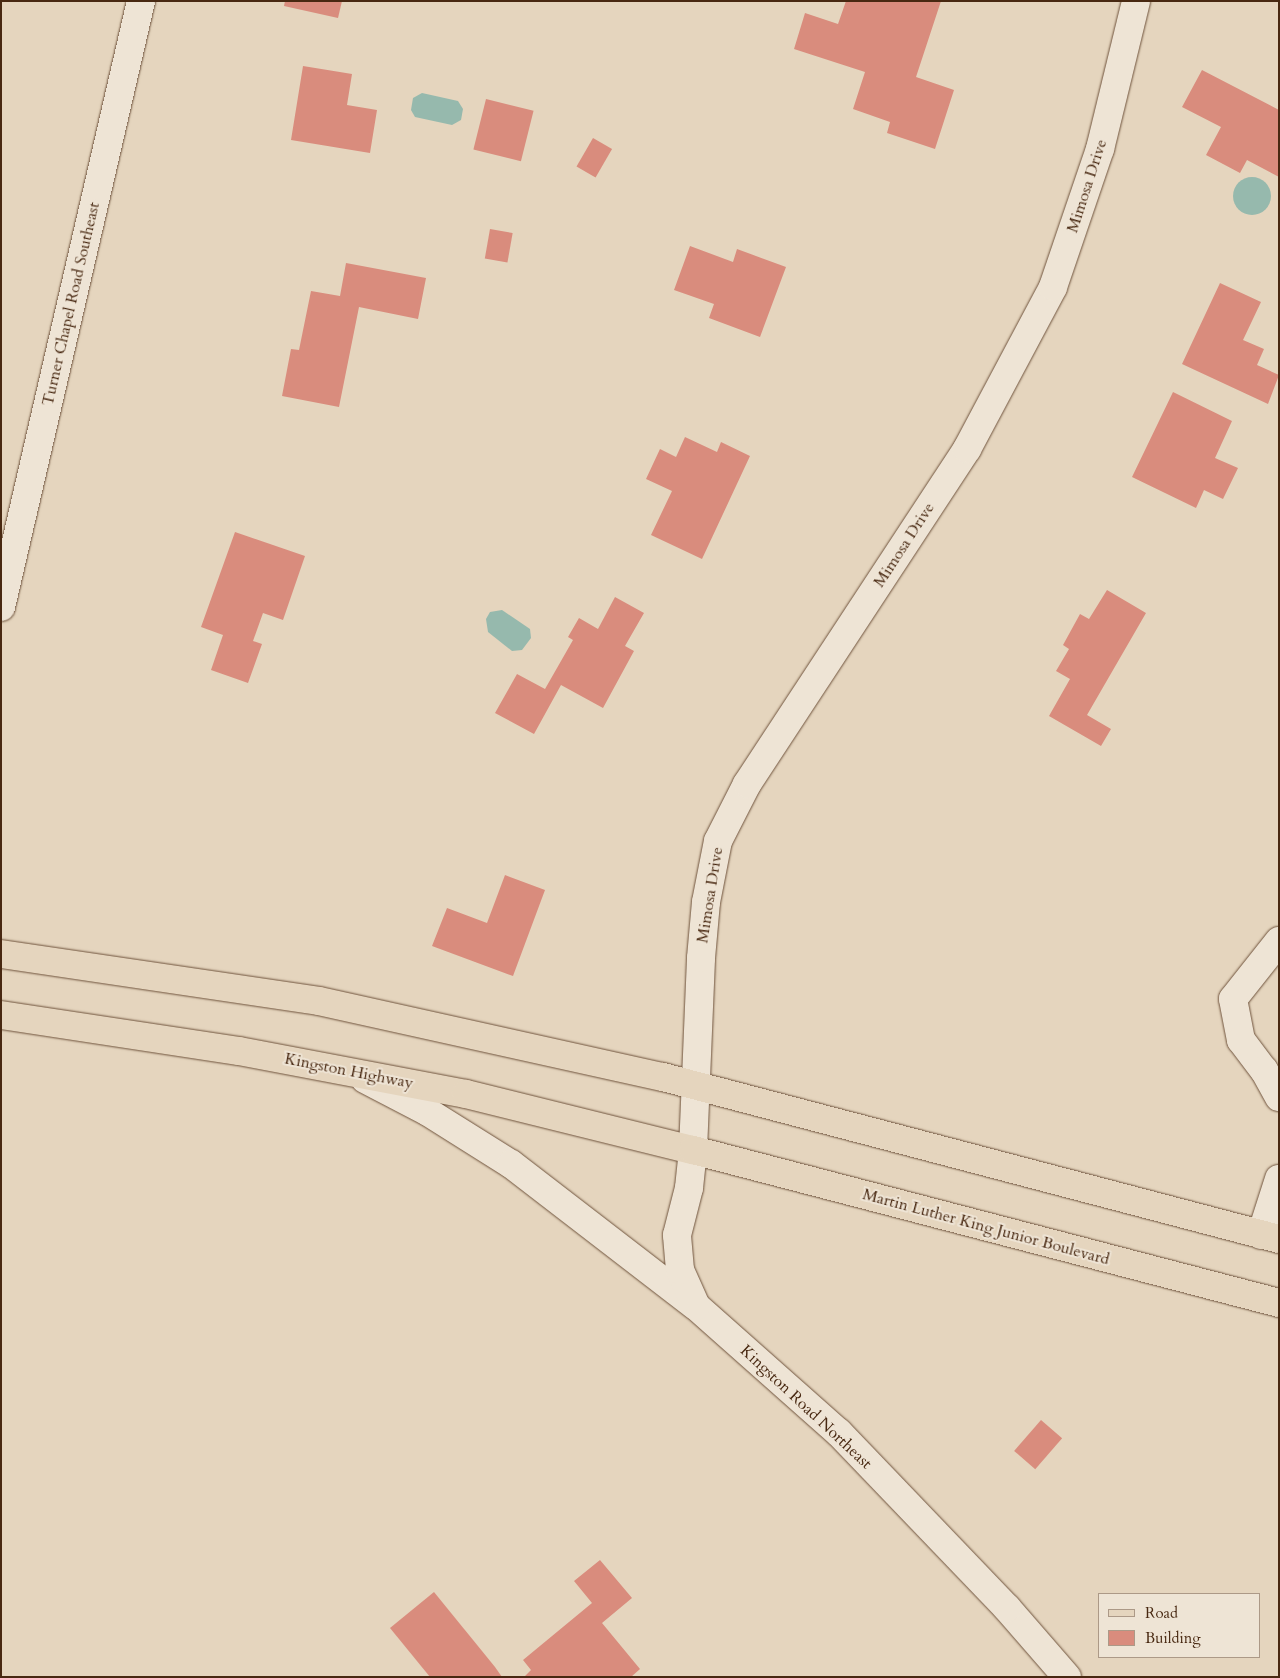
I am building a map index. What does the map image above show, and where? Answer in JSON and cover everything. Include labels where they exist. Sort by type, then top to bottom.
[{"type":"main road","points":[[1,934],[48,960]]},
{"type":"main road","points":[[1,954],[319,1002],[696,1085],[1270,1237]]},
{"type":"main road","name":"Kingston Highway","points":[[1,1016],[157,1037],[348,1070],[466,1094],[693,1150]]},
{"type":"main road","name":"Martin Luther King Junior Boulevard","points":[[693,1150],[1279,1303]]},
{"type":"street","name":"Mimosa Drive","points":[[696,1085],[701,958],[706,902],[718,841],[747,784],[967,449],[1053,286],[1100,149],[1136,1]]},
{"type":"street","name":"Turner Chapel Road Southeast","points":[[1,607],[139,2]]},
{"type":"street","points":[[1279,941],[1232,999],[1240,1040],[1264,1070],[1279,1096]]},
{"type":"street","points":[[348,1070],[428,1112],[511,1164],[696,1306]]},
{"type":"street","name":"Kingston Road Northeast","points":[[696,1085],[693,1150],[676,1253],[685,1286],[696,1306],[839,1433],[1007,1608],[1068,1677]]},
{"type":"street","points":[[1270,1237],[1279,1179]]},
{"type":"water","points":[[422,93],[458,101],[463,109],[461,120],[452,125],[415,117],[411,110],[413,98]]},
{"type":"water","points":[[1252,177],[1265,183],[1271,196],[1265,209],[1252,215],[1239,209],[1233,196],[1239,183]]},
{"type":"water","points":[[502,610],[530,629],[531,638],[522,650],[512,651],[488,632],[486,619],[490,612]]},
{"type":"building","points":[[285,1],[342,1],[338,18],[284,6]]},
{"type":"building","points":[[846,1],[941,1],[916,77],[954,90],[935,149],[887,133],[890,122],[853,109],[865,72],[794,49],[805,13],[838,24]]},
{"type":"building","points":[[303,66],[352,74],[347,105],[377,110],[370,153],[291,140]]},
{"type":"building","points":[[1202,70],[1279,110],[1279,177],[1247,160],[1240,173],[1206,155],[1221,127],[1182,107]]},
{"type":"building","points":[[486,99],[534,111],[521,161],[473,149]]},
{"type":"building","points":[[593,138],[612,149],[596,178],[576,167]]},
{"type":"building","points":[[490,229],[513,233],[507,263],[485,259]]},
{"type":"building","points":[[690,246],[733,262],[737,249],[786,267],[760,337],[709,318],[714,304],[674,290]]},
{"type":"building","points":[[346,263],[426,278],[418,319],[359,307],[339,407],[282,396],[291,349],[299,350],[311,291],[340,296]]},
{"type":"building","points":[[1220,283],[1261,302],[1243,340],[1264,349],[1257,365],[1279,375],[1268,404],[1182,364]]},
{"type":"building","points":[[1173,392],[1232,421],[1215,458],[1238,468],[1223,499],[1204,490],[1196,508],[1132,477]]},
{"type":"building","points":[[685,437],[717,452],[721,442],[750,456],[702,559],[651,535],[672,491],[646,479],[660,449],[676,457]]},
{"type":"building","points":[[235,532],[305,556],[283,620],[263,613],[253,641],[262,644],[248,683],[211,670],[223,635],[201,627]]},
{"type":"building","points":[[1107,590],[1146,613],[1087,715],[1111,729],[1101,746],[1049,716],[1070,679],[1056,671],[1069,649],[1063,645],[1080,614],[1089,619]]},
{"type":"building","points":[[615,597],[644,613],[625,646],[634,651],[603,708],[561,685],[534,734],[495,713],[517,674],[545,689],[573,640],[568,637],[579,618],[598,629]]},
{"type":"building","points":[[505,875],[545,890],[513,976],[432,946],[447,908],[487,923]]},
{"type":"building","points":[[1041,1420],[1062,1438],[1035,1469],[1014,1451]]},
{"type":"building","points":[[600,1560],[632,1598],[602,1623],[640,1669],[631,1677],[524,1677],[531,1670],[523,1660],[592,1603],[574,1581]]},
{"type":"building","points":[[434,1592],[502,1677],[430,1677],[390,1628]]}]
